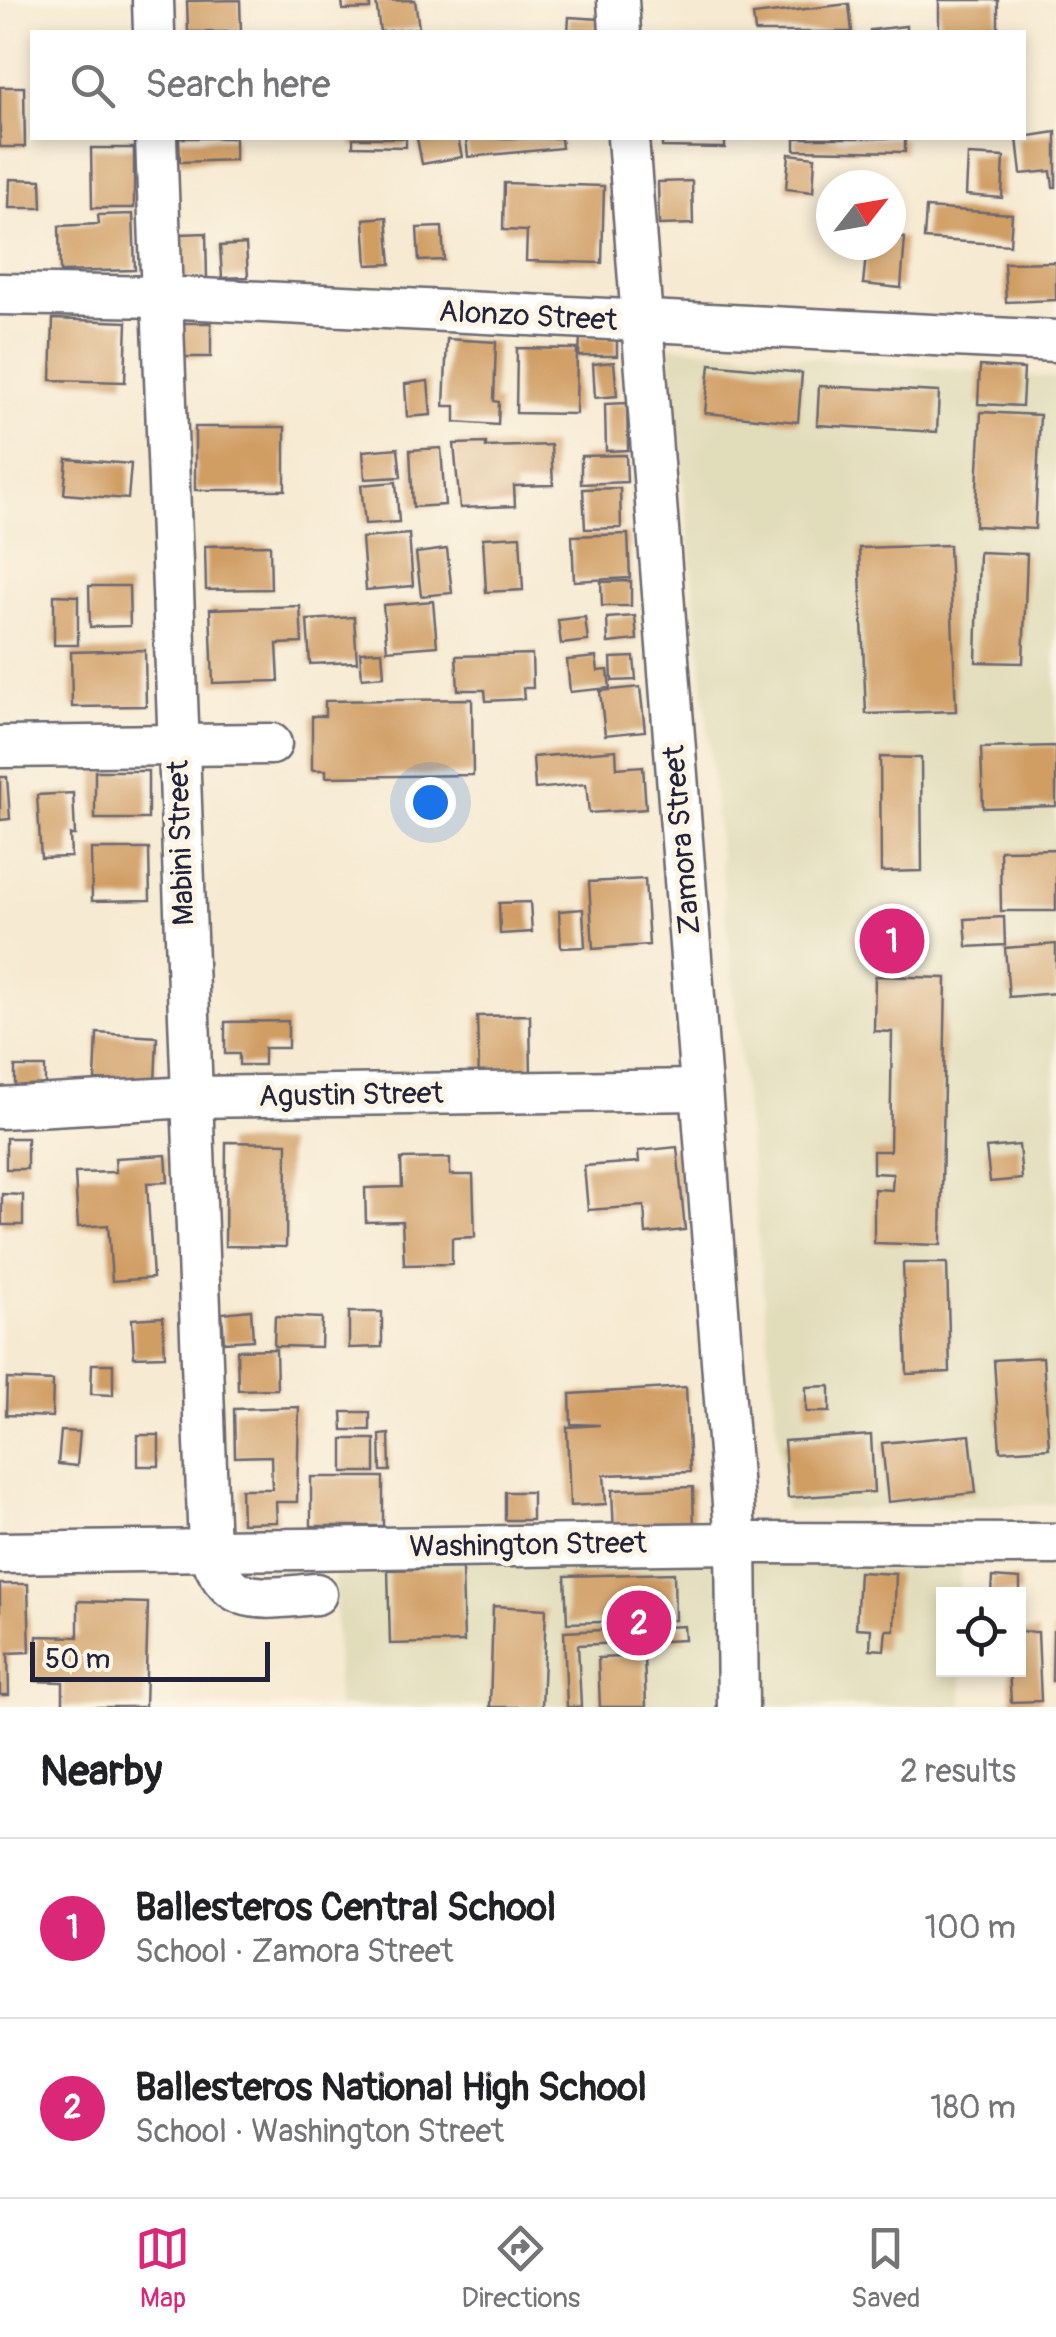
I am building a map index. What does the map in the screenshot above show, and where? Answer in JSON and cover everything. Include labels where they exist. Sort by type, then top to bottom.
[{"type":"street","points":[[153,0],[154,30]]},
{"type":"street","points":[[618,0],[620,30]]},
{"type":"street","name":"Mabini Street","points":[[156,140],[209,1548]]},
{"type":"street","name":"Zamora Street","points":[[628,140],[736,1543],[738,1707]]},
{"type":"street","name":"Alonzo Street","points":[[0,294],[160,297],[1056,341]]},
{"type":"street","points":[[0,747],[271,744]]},
{"type":"street","name":"Agustin Street","points":[[0,1108],[190,1097],[702,1090]]},
{"type":"street","name":"Washington Street","points":[[0,1553],[736,1543],[1056,1544]]},
{"type":"street","points":[[209,1548],[216,1575],[233,1590],[262,1598],[316,1594]]},
{"type":"shaded area","points":[[670,346],[1056,378],[1056,1504],[785,1511]]},
{"type":"shaded area","points":[[335,1551],[960,1561],[960,1587],[936,1587],[936,1677],[962,1677],[962,1707],[337,1707]]},
{"type":"building","points":[[240,0],[241,30],[188,30],[187,1]]},
{"type":"building","points":[[342,0],[370,0],[370,9],[343,10]]},
{"type":"building","points":[[415,0],[419,28],[380,30],[376,1]]},
{"type":"building","points":[[939,0],[998,0],[998,30],[939,30]]},
{"type":"building","points":[[849,4],[852,30],[755,30],[753,15]]},
{"type":"building","points":[[569,17],[600,19],[599,30],[568,30]]},
{"type":"building","points":[[906,26],[906,30],[870,30]]},
{"type":"building","points":[[0,87],[24,87],[25,147],[0,147]]},
{"type":"building","points":[[1056,132],[1056,187],[1051,171],[1021,174],[1017,140],[1026,140],[1026,137]]},
{"type":"building","points":[[179,140],[235,140],[235,160],[180,162]]},
{"type":"building","points":[[353,140],[406,140],[406,147],[353,146]]},
{"type":"building","points":[[417,140],[458,140],[462,157],[422,164]]},
{"type":"building","points":[[466,140],[561,140],[562,148],[468,157]]},
{"type":"building","points":[[662,140],[725,140],[725,148],[662,147]]},
{"type":"building","points":[[795,140],[905,140],[905,152],[795,150]]},
{"type":"building","points":[[91,148],[134,148],[134,208],[92,208]]},
{"type":"building","points":[[789,154],[815,157],[813,192],[786,189]]},
{"type":"building","points":[[968,155],[1004,157],[1002,198],[966,195]]},
{"type":"building","points":[[10,179],[41,180],[42,208],[9,208]]},
{"type":"building","points":[[692,181],[693,224],[659,225],[658,182]]},
{"type":"building","points":[[504,183],[604,186],[602,263],[526,261],[527,231],[503,230]]},
{"type":"building","points":[[926,208],[1012,214],[1010,245],[924,239]]},
{"type":"building","points":[[133,214],[135,270],[60,272],[59,226],[99,224],[98,215]]},
{"type":"building","points":[[387,217],[391,264],[367,265],[364,219]]},
{"type":"building","points":[[442,227],[444,260],[419,261],[417,228]]},
{"type":"building","points":[[206,233],[207,279],[181,280],[180,234]]},
{"type":"building","points":[[246,244],[248,277],[222,278],[220,246]]},
{"type":"building","points":[[865,260],[903,260],[901,288],[863,284]]},
{"type":"building","points":[[1056,262],[1056,300],[1006,302],[1004,263]]},
{"type":"building","points":[[53,319],[127,322],[125,382],[51,380]]},
{"type":"building","points":[[181,323],[211,323],[211,357],[181,357]]},
{"type":"building","points":[[580,336],[617,337],[617,356],[579,356]]},
{"type":"building","points":[[447,339],[496,342],[494,401],[499,402],[498,425],[455,422],[455,406],[444,406]]},
{"type":"building","points":[[517,348],[577,349],[576,414],[516,413]]},
{"type":"building","points":[[614,362],[617,396],[595,398],[593,364]]},
{"type":"building","points":[[710,364],[802,373],[798,422],[705,413]]},
{"type":"building","points":[[980,366],[1024,369],[1022,406],[978,404]]},
{"type":"building","points":[[428,381],[431,415],[407,417],[405,384]]},
{"type":"building","points":[[819,386],[939,392],[937,432],[817,425]]},
{"type":"building","points":[[627,403],[628,450],[606,451],[605,404]]},
{"type":"building","points":[[981,412],[1040,415],[1035,529],[975,526]]},
{"type":"building","points":[[195,427],[285,427],[285,490],[195,490]]},
{"type":"building","points":[[486,443],[486,447],[551,445],[553,485],[514,486],[515,506],[460,508],[454,444]]},
{"type":"building","points":[[398,448],[401,477],[365,479],[363,451]]},
{"type":"building","points":[[441,448],[445,505],[413,507],[410,450]]},
{"type":"building","points":[[626,455],[627,482],[581,484],[581,456]]},
{"type":"building","points":[[67,459],[131,464],[128,499],[64,494]]},
{"type":"building","points":[[396,482],[399,522],[365,524],[361,485]]},
{"type":"building","points":[[620,488],[621,528],[585,529],[583,489]]},
{"type":"building","points":[[409,534],[413,586],[366,590],[362,538]]},
{"type":"building","points":[[628,534],[630,578],[574,581],[572,536]]},
{"type":"building","points":[[520,536],[523,590],[486,592],[483,538]]},
{"type":"building","points":[[270,545],[271,589],[206,590],[205,546]]},
{"type":"building","points":[[949,545],[956,711],[866,714],[859,548]]},
{"type":"building","points":[[447,549],[452,593],[421,596],[416,553]]},
{"type":"building","points":[[979,552],[1027,554],[1023,663],[976,662]]},
{"type":"building","points":[[631,581],[631,606],[602,606],[601,582]]},
{"type":"building","points":[[89,586],[129,586],[130,626],[90,627]]},
{"type":"building","points":[[54,595],[78,596],[78,645],[54,645]]},
{"type":"building","points":[[433,601],[437,646],[387,650],[383,605]]},
{"type":"building","points":[[300,606],[302,643],[277,644],[279,681],[213,683],[210,609]]},
{"type":"building","points":[[635,616],[637,640],[608,643],[607,618]]},
{"type":"building","points":[[354,617],[357,662],[310,664],[307,620]]},
{"type":"building","points":[[585,617],[588,641],[561,644],[558,620]]},
{"type":"building","points":[[145,650],[146,706],[72,707],[71,652]]},
{"type":"building","points":[[382,651],[384,676],[362,678],[360,652]]},
{"type":"building","points":[[532,654],[533,688],[523,688],[524,699],[486,701],[485,690],[458,690],[456,656]]},
{"type":"building","points":[[596,657],[598,671],[608,670],[610,688],[570,692],[567,660]]},
{"type":"building","points":[[634,657],[636,680],[612,681],[611,658]]},
{"type":"building","points":[[640,687],[645,731],[605,735],[600,691]]},
{"type":"building","points":[[472,699],[473,775],[326,777],[326,770],[312,770],[312,716],[325,716],[325,701]]},
{"type":"building","points":[[1056,746],[1056,806],[983,808],[981,748]]},
{"type":"building","points":[[616,750],[617,768],[643,766],[646,809],[589,813],[586,784],[535,789],[533,757]]},
{"type":"building","points":[[880,757],[921,758],[922,871],[881,872]]},
{"type":"building","points":[[95,771],[148,771],[148,819],[95,819]]},
{"type":"building","points":[[0,777],[7,777],[10,819],[0,820]]},
{"type":"building","points":[[73,793],[75,835],[70,835],[71,857],[41,858],[37,795]]},
{"type":"building","points":[[91,849],[149,849],[150,900],[92,901]]},
{"type":"building","points":[[1056,849],[1056,911],[1001,911],[1000,850]]},
{"type":"building","points":[[645,879],[649,945],[593,949],[589,882]]},
{"type":"building","points":[[530,902],[532,932],[500,934],[499,903]]},
{"type":"building","points":[[583,909],[585,947],[561,948],[559,911]]},
{"type":"building","points":[[1004,917],[1005,945],[967,947],[965,919]]},
{"type":"building","points":[[1056,944],[1056,993],[1009,997],[1005,948]]},
{"type":"building","points":[[875,976],[946,978],[941,1245],[874,1243],[874,1189],[892,1190],[893,1174],[873,1173],[873,1151],[890,1151],[892,1032],[874,1031]]},
{"type":"building","points":[[530,1015],[531,1079],[479,1080],[477,1016]]},
{"type":"building","points":[[288,1021],[288,1048],[264,1048],[264,1065],[239,1065],[239,1054],[225,1054],[225,1022]]},
{"type":"building","points":[[97,1033],[157,1037],[155,1084],[95,1080]]},
{"type":"building","points":[[15,1067],[45,1067],[45,1096],[15,1096]]},
{"type":"building","points":[[6,1138],[27,1138],[27,1169],[6,1169]]},
{"type":"building","points":[[226,1142],[287,1143],[286,1247],[225,1246]]},
{"type":"building","points":[[1019,1145],[1022,1179],[990,1182],[986,1148]]},
{"type":"building","points":[[677,1147],[685,1230],[646,1234],[644,1206],[588,1210],[584,1166],[639,1162],[638,1151]]},
{"type":"building","points":[[166,1155],[168,1182],[147,1183],[153,1278],[112,1281],[108,1225],[78,1227],[75,1173],[116,1172],[115,1158]]},
{"type":"building","points":[[450,1158],[450,1175],[473,1175],[475,1237],[452,1238],[452,1264],[404,1265],[402,1221],[366,1222],[365,1188],[402,1187],[401,1159]]},
{"type":"building","points":[[2,1194],[23,1195],[23,1225],[2,1225]]},
{"type":"building","points":[[903,1263],[947,1263],[950,1372],[907,1374]]},
{"type":"building","points":[[251,1310],[253,1340],[224,1342],[222,1313]]},
{"type":"building","points":[[349,1312],[382,1312],[382,1347],[349,1348]]},
{"type":"building","points":[[275,1316],[322,1318],[321,1347],[274,1346]]},
{"type":"building","points":[[163,1317],[165,1356],[134,1357],[132,1319]]},
{"type":"building","points":[[276,1349],[277,1389],[238,1390],[237,1350]]},
{"type":"building","points":[[1043,1357],[1049,1448],[1000,1451],[994,1360]]},
{"type":"building","points":[[92,1364],[113,1364],[113,1395],[91,1394]]},
{"type":"building","points":[[7,1379],[53,1381],[52,1417],[6,1415]]},
{"type":"building","points":[[830,1386],[830,1412],[806,1412],[806,1387]]},
{"type":"building","points":[[686,1387],[690,1472],[604,1475],[606,1504],[570,1506],[567,1427],[600,1425],[571,1424],[570,1394]]},
{"type":"building","points":[[299,1407],[297,1502],[276,1502],[277,1522],[242,1523],[241,1489],[272,1489],[271,1456],[235,1457],[234,1409]]},
{"type":"building","points":[[342,1412],[370,1412],[370,1430],[343,1430]]},
{"type":"building","points":[[61,1431],[80,1432],[77,1466],[58,1464]]},
{"type":"building","points":[[389,1434],[390,1471],[381,1471],[380,1435]]},
{"type":"building","points":[[138,1435],[159,1435],[159,1466],[138,1466]]},
{"type":"building","points":[[871,1435],[874,1492],[788,1498],[784,1441]]},
{"type":"building","points":[[970,1435],[976,1493],[888,1502],[882,1443]]},
{"type":"building","points":[[343,1439],[375,1439],[375,1472],[343,1472]]},
{"type":"building","points":[[311,1477],[383,1477],[383,1526],[311,1526]]},
{"type":"building","points":[[693,1487],[694,1532],[614,1535],[612,1490]]},
{"type":"building","points":[[505,1492],[532,1492],[532,1520],[505,1520]]},
{"type":"building","points":[[462,1568],[464,1642],[390,1644],[388,1570]]},
{"type":"building","points":[[859,1572],[896,1574],[894,1630],[886,1630],[884,1650],[870,1649],[871,1629],[856,1628]]},
{"type":"building","points":[[674,1573],[675,1620],[567,1623],[565,1576]]},
{"type":"building","points":[[992,1577],[1020,1579],[1020,1587],[991,1587]]},
{"type":"building","points":[[0,1584],[28,1584],[30,1652],[8,1653],[9,1695],[0,1695]]},
{"type":"building","points":[[78,1601],[148,1603],[145,1707],[63,1707],[63,1682],[35,1681],[37,1636],[78,1637]]},
{"type":"building","points":[[493,1606],[546,1609],[542,1707],[490,1707]]},
{"type":"building","points":[[684,1626],[685,1640],[578,1645],[581,1707],[567,1707],[564,1632]]},
{"type":"building","points":[[1056,1631],[1056,1681],[1052,1681]]},
{"type":"building","points":[[1026,1632],[1038,1632],[1041,1701],[1011,1702],[1009,1677],[1026,1677]]},
{"type":"building","points":[[644,1656],[646,1707],[600,1707],[598,1658]]},
{"type":"place","name":"Ballesteros Central School","points":[[892,941]]},
{"type":"place","name":"Ballesteros National High School","points":[[639,1623]]}]
